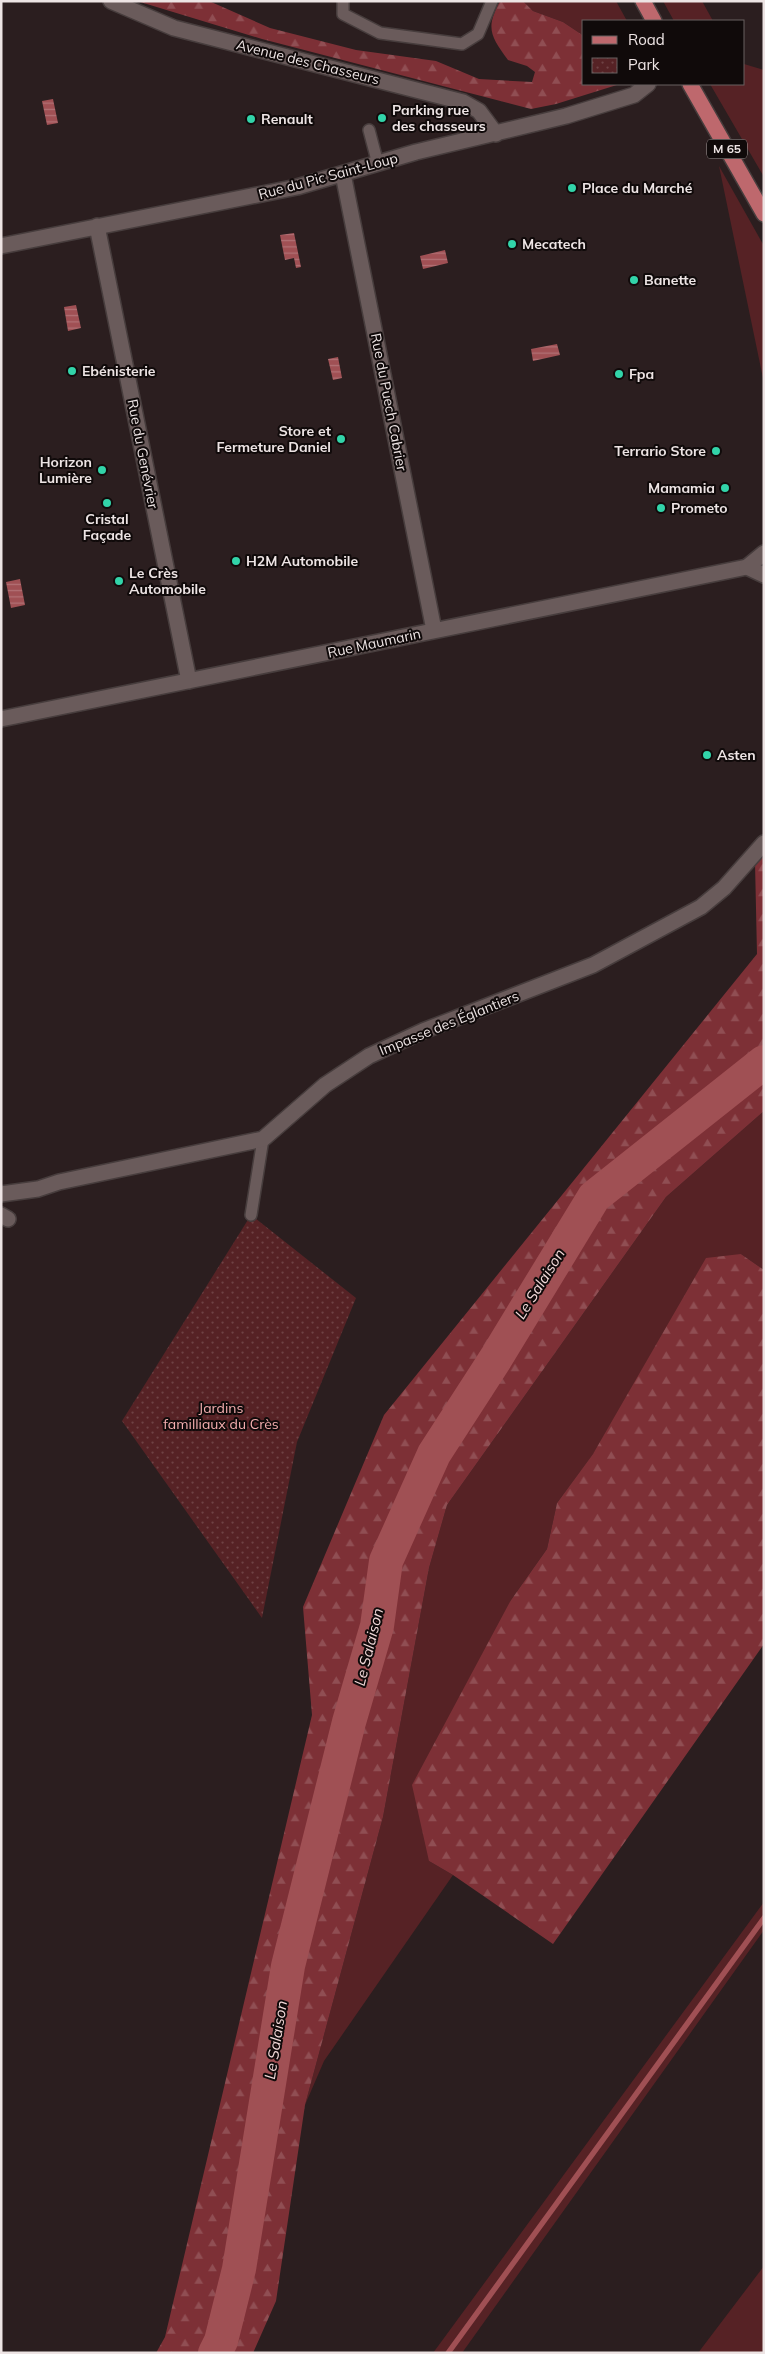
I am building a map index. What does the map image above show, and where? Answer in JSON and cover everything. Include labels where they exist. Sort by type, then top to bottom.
[{"type":"main road","points":[[643,1],[653,20]]},
{"type":"main road","name":"M 65","points":[[691,85],[764,214]]},
{"type":"street","name":"Avenue des Chasseurs","points":[[111,1],[174,28],[463,102],[479,111],[496,134]]},
{"type":"street","name":"Rue du Pic Saint-Loup","points":[[1,246],[297,187],[378,164],[566,116],[634,95],[647,85]]},
{"type":"street","name":"Rue du Puech Cabrier","points":[[343,174],[434,630]]},
{"type":"street","name":"Rue du Genévrier","points":[[97,226],[189,681]]},
{"type":"street","points":[[764,553],[747,567],[764,575]]},
{"type":"street","name":"Rue Maumarin","points":[[1,719],[747,567]]},
{"type":"street","name":"Impasse des Églantiers","points":[[1,1194],[38,1189],[59,1182],[263,1139],[326,1085],[369,1056],[423,1031],[593,965],[701,907],[724,888],[760,848]]},
{"type":"lane","points":[[343,1],[343,14],[380,33],[462,44],[478,34],[492,1]]},
{"type":"lane","points":[[369,130],[378,164]]},
{"type":"lane","points":[[251,1215],[263,1139]]},
{"type":"green space","points":[[137,1],[209,1],[270,28],[356,50],[436,61],[479,79],[532,82],[535,72],[527,66],[508,60],[497,45],[491,26],[500,1],[523,1],[533,11],[563,22],[582,35],[582,85],[617,85],[556,104],[531,109],[262,39]]},
{"type":"green space","points":[[523,1],[616,1],[626,20],[582,20],[582,35],[563,22],[533,11]]},
{"type":"green space","points":[[663,1],[702,1],[712,20],[673,20]]},
{"type":"green space","points":[[745,64],[764,70],[764,177],[711,85],[745,85]]},
{"type":"green space","points":[[719,166],[764,246],[764,383]]},
{"type":"green space","points":[[764,849],[764,1111],[666,1197],[447,1505],[429,1568],[383,1817],[305,2105],[276,2301],[253,2353],[156,2353],[165,2337],[312,1715],[303,1607],[384,1415],[757,954],[755,862]]},
{"type":"green space","points":[[764,1111],[764,1270],[741,1254],[557,1503],[547,1549],[511,1600],[429,1861],[453,1875],[324,2061],[305,2105],[383,1817],[429,1568],[447,1505],[666,1197]]},
{"type":"green space","name":"Jardins familliaux du Crès","points":[[251,1215],[356,1298],[297,1442],[262,1618],[122,1421]]},
{"type":"green space","points":[[741,1254],[764,1270],[764,1644],[553,1944],[453,1875],[429,1861],[412,1785],[511,1600],[547,1549],[557,1503],[593,1454],[706,1258]]},
{"type":"green space","points":[[764,1902],[764,1930],[462,2353],[433,2353]]},
{"type":"green space","points":[[764,2266],[764,2353],[698,2353]]},
{"type":"shaded area","points":[[53,99],[58,123],[47,125],[42,101]]},
{"type":"shaded area","points":[[294,233],[301,267],[296,268],[294,258],[285,260],[280,235]]},
{"type":"shaded area","points":[[445,250],[448,263],[423,269],[420,256]]},
{"type":"shaded area","points":[[76,305],[81,328],[68,331],[64,307]]},
{"type":"shaded area","points":[[557,344],[560,355],[533,361],[531,349]]},
{"type":"shaded area","points":[[338,357],[342,378],[333,380],[328,359]]},
{"type":"shaded area","points":[[20,579],[25,605],[11,608],[6,582]]},
{"type":"waterway","name":"Le Salaison","points":[[215,2353],[221,2341],[239,2269],[288,1966],[349,1722],[377,1626],[386,1561],[434,1454],[496,1358],[594,1197],[764,1062]]},
{"type":"waterway","points":[[448,2353],[764,1918]]},
{"type":"place","name":"Parking rue des chasseurs","points":[[382,118]]},
{"type":"place","name":"Renault","points":[[251,119]]},
{"type":"place","name":"Place du Marché","points":[[572,188]]},
{"type":"place","name":"Mecatech","points":[[512,244]]},
{"type":"place","name":"Banette","points":[[634,280]]},
{"type":"place","name":"Ebénisterie","points":[[72,371]]},
{"type":"place","name":"Fpa","points":[[619,374]]},
{"type":"place","name":"Store et Fermeture Daniel","points":[[341,439]]},
{"type":"place","name":"Terrario Store","points":[[716,451]]},
{"type":"place","name":"Horizon Lumière","points":[[102,470]]},
{"type":"place","name":"Mamamia","points":[[725,488]]},
{"type":"place","name":"Cristal Façade","points":[[107,503]]},
{"type":"place","name":"Prometo","points":[[661,508]]},
{"type":"place","name":"H2M Automobile","points":[[236,561]]},
{"type":"place","name":"Le Crès Automobile","points":[[119,581]]},
{"type":"place","name":"Asten","points":[[707,755]]}]
